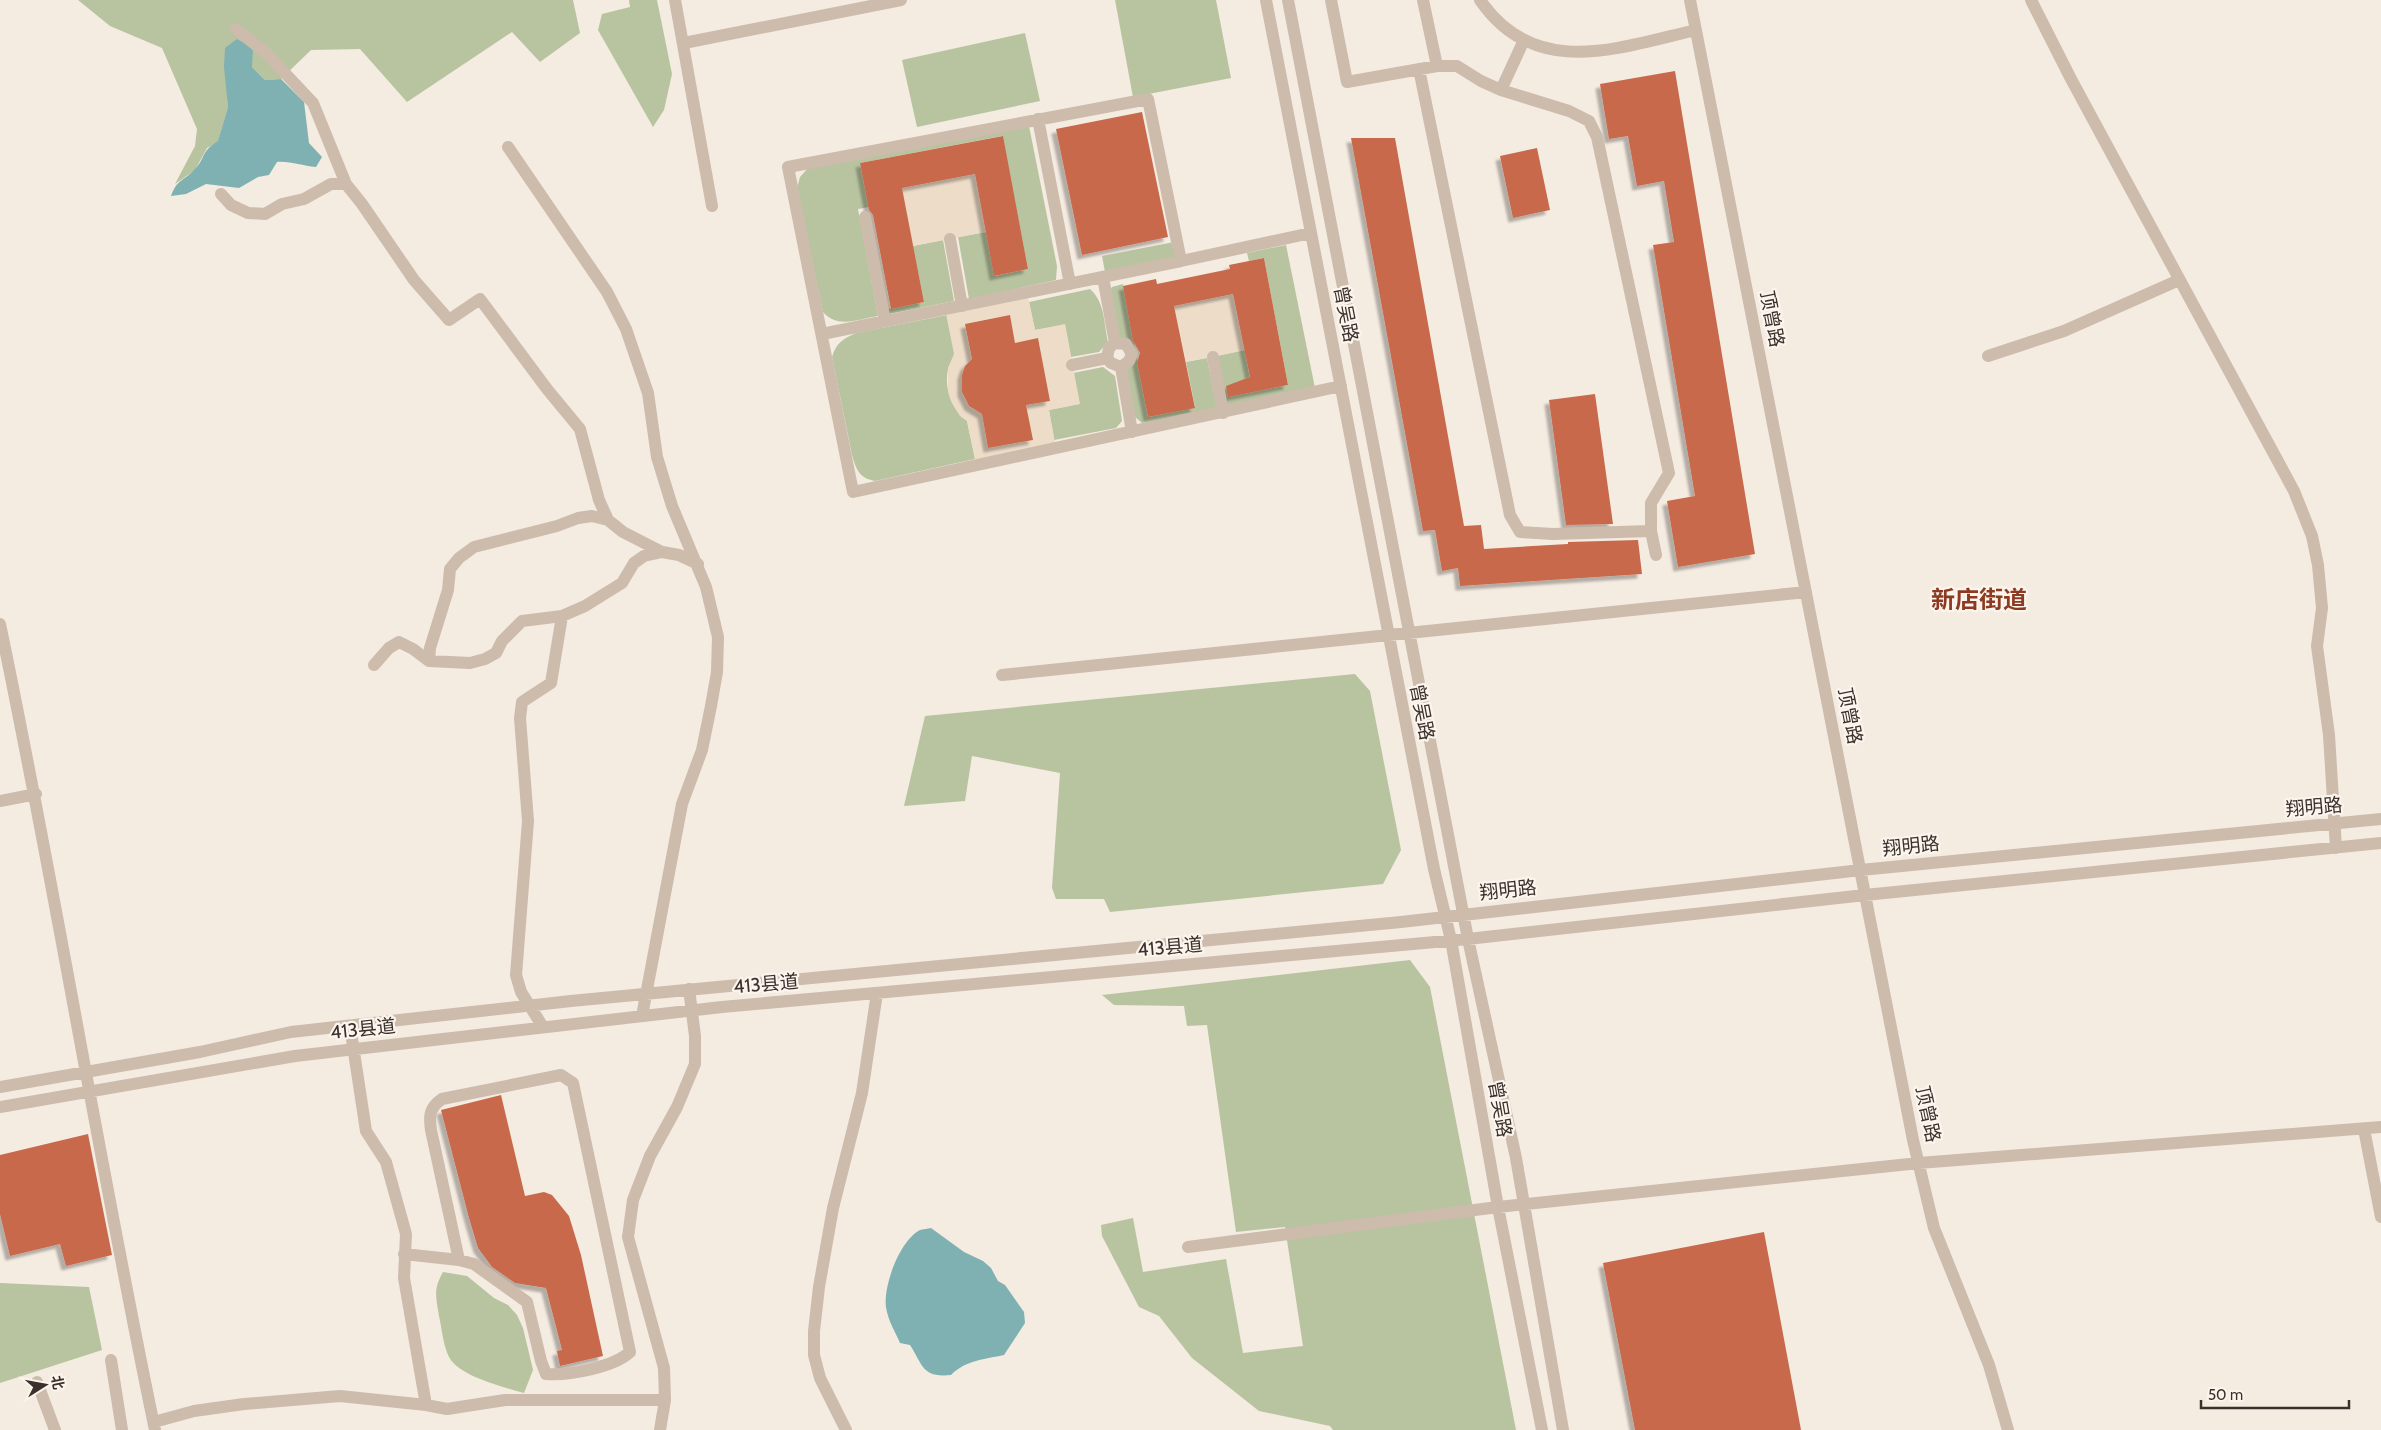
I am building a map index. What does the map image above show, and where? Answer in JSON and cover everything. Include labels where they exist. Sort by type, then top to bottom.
[{"type":"street","points":[[675,0],[712,206]]},
{"type":"street","points":[[684,43],[901,0]]},
{"type":"street","name":"曾吴路","points":[[1266,0],[1434,869],[1451,940],[1498,1207],[1542,1430]]},
{"type":"street","name":"曾吴路","points":[[1288,0],[1468,939],[1516,1158],[1563,1430]]},
{"type":"street","points":[[1331,0],[1347,82],[1437,66],[1457,66],[1481,81],[1501,90],[1576,114],[1589,121],[1596,137],[1669,473],[1651,503],[1651,532],[1656,555]]},
{"type":"street","points":[[1423,0],[1437,66]]},
{"type":"street","points":[[1480,0],[1492,18],[1507,31],[1536,47],[1572,53],[1607,50],[1696,30]]},
{"type":"street","name":"顶曾路","points":[[1690,0],[1919,1163],[1934,1228],[1989,1365],[2008,1430]]},
{"type":"street","points":[[2031,0],[2071,79],[2294,491],[2312,536],[2318,565],[2322,608],[2317,646],[2329,735],[2336,848]]},
{"type":"street","points":[[236,29],[266,53],[313,104],[346,184],[414,280],[449,320],[480,299],[547,389],[580,429],[599,500],[608,520]]},
{"type":"street","points":[[1501,90],[1524,40]]},
{"type":"street","points":[[1419,69],[1510,515],[1520,532],[1553,534],[1651,532]]},
{"type":"street","points":[[1181,261],[1148,98],[788,167],[853,492],[1341,386]]},
{"type":"street","points":[[1038,119],[1070,284]]},
{"type":"street","points":[[508,147],[607,292],[626,329],[648,393],[657,457],[684,538],[698,564],[706,587],[718,637],[717,672],[702,750],[682,804],[642,1016]]},
{"type":"street","points":[[221,194],[231,205],[248,213],[265,214],[282,204],[304,199],[330,184],[346,184]]},
{"type":"street","points":[[865,217],[885,321]]},
{"type":"street","points":[[822,334],[1311,233]]},
{"type":"street","points":[[950,239],[962,306]]},
{"type":"street","points":[[1103,277],[1115,343]]},
{"type":"street","points":[[1988,356],[2064,330],[2179,280]]},
{"type":"street","points":[[1122,342],[1131,350],[1129,361],[1121,367],[1111,363],[1107,358],[1109,348],[1115,343],[1122,342]]},
{"type":"street","points":[[1213,357],[1223,413]]},
{"type":"street","points":[[1072,365],[1107,358]]},
{"type":"street","points":[[1121,367],[1132,432]]},
{"type":"street","points":[[429,661],[430,648],[448,590],[450,569],[459,558],[474,547],[557,526],[578,518],[592,516],[608,520],[623,532],[662,552],[679,555],[698,564]]},
{"type":"street","points":[[374,665],[389,648],[399,642],[413,649],[429,661],[470,663],[485,659],[496,653],[502,641],[522,621],[562,616],[585,606],[622,583],[634,563],[644,556],[662,552]]},
{"type":"street","points":[[1002,675],[1806,592]]},
{"type":"street","points":[[542,1028],[531,1006],[521,992],[516,975],[528,821],[520,718],[522,702],[550,683],[562,616]]},
{"type":"street","points":[[0,624],[36,794],[88,1092],[154,1426],[194,1411],[291,1399],[340,1396],[447,1409],[505,1400],[665,1400]]},
{"type":"street","points":[[0,801],[36,794]]},
{"type":"street","name":"翔明路","points":[[1446,916],[1861,870],[2381,819]]},
{"type":"street","points":[[1451,940],[1865,895],[2381,843]]},
{"type":"street","name":"413县道","points":[[0,1087],[200,1052],[291,1032],[646,993],[1391,923],[1446,916]]},
{"type":"street","name":"413县道","points":[[0,1107],[295,1056],[353,1049],[692,1010],[1451,940]]},
{"type":"street","points":[[660,1430],[665,1400],[664,1368],[628,1237],[636,1191],[650,1156],[677,1107],[695,1064],[695,1036],[689,989]]},
{"type":"street","points":[[846,1430],[820,1378],[814,1355],[814,1331],[819,1287],[833,1208],[862,1093],[877,993]]},
{"type":"street","points":[[350,1026],[366,1131],[386,1162],[406,1234],[404,1278],[426,1405]]},
{"type":"street","points":[[404,1254],[459,1260],[474,1264],[527,1302],[541,1361],[546,1374],[562,1375],[611,1363],[622,1360],[630,1352],[573,1083],[561,1075],[442,1099],[435,1104],[429,1113],[459,1260]]},
{"type":"street","points":[[1188,1247],[1524,1204],[1919,1163],[2381,1127]]},
{"type":"street","points":[[2364,1129],[2381,1217]]},
{"type":"street","points":[[112,1360],[122,1430]]},
{"type":"street","points":[[38,1382],[55,1430]]},
{"type":"green space","points":[[78,0],[573,0],[580,33],[540,62],[512,32],[407,102],[360,49],[311,50],[281,79],[265,80],[252,67],[227,90],[228,107],[218,142],[207,148],[195,170],[175,184],[195,146],[197,129],[162,48],[110,26]]},
{"type":"green space","points":[[629,0],[657,0],[672,74],[664,110],[653,127],[598,30],[602,14],[630,7]]},
{"type":"green space","points":[[1115,0],[1216,0],[1231,78],[1133,97]]},
{"type":"green space","points":[[1025,33],[1040,101],[917,127],[902,60]]},
{"type":"green space","points":[[1029,126],[1057,266],[1056,280],[969,299],[958,237],[986,232],[995,276],[1028,269],[1002,136],[860,163],[869,207],[858,209],[878,316],[842,322],[829,317],[823,312],[797,188],[800,177],[809,167]]},
{"type":"green space","points":[[943,240],[954,301],[889,314],[888,309],[924,302],[913,246]]},
{"type":"green space","points":[[1174,242],[1177,258],[1105,272],[1102,256]]},
{"type":"green space","points":[[1286,245],[1315,388],[1227,407],[1217,356],[1245,350],[1250,379],[1240,394],[1288,385],[1264,258],[1249,261],[1247,253]]},
{"type":"green space","points":[[1123,284],[1148,417],[1195,407],[1186,362],[1207,358],[1217,409],[1142,423],[1135,417],[1125,368],[1130,365],[1119,339],[1110,291],[1112,287]]},
{"type":"green space","points":[[1090,289],[1099,300],[1108,342],[1099,352],[1071,357],[1065,325],[1035,330],[1029,302]]},
{"type":"green space","points":[[947,315],[954,349],[954,356],[947,376],[948,391],[953,404],[967,421],[975,459],[875,481],[865,478],[857,469],[852,455],[832,357],[836,348],[844,340],[856,333]]},
{"type":"green space","points":[[1103,367],[1115,376],[1122,421],[1116,428],[1054,440],[1049,410],[1079,404],[1073,373]]},
{"type":"green space","points":[[1355,674],[1370,691],[1401,850],[1383,884],[1110,912],[1104,899],[1056,899],[1052,888],[1060,773],[972,756],[965,801],[904,806],[925,716]]},
{"type":"green space","points":[[1410,960],[1430,987],[1516,1430],[1333,1430],[1330,1426],[1259,1411],[1192,1358],[1159,1316],[1139,1307],[1102,1236],[1101,1225],[1133,1218],[1143,1272],[1226,1259],[1243,1353],[1303,1346],[1285,1227],[1236,1232],[1207,1025],[1187,1026],[1184,1006],[1114,1005],[1102,995]]},
{"type":"green space","points":[[443,1272],[467,1276],[494,1298],[508,1305],[517,1315],[523,1328],[533,1370],[524,1393],[472,1376],[455,1364],[449,1357],[444,1342],[436,1298],[438,1284]]},
{"type":"green space","points":[[0,1283],[89,1287],[102,1350],[0,1383]]},
{"type":"shaded area","points":[[975,174],[986,232],[913,246],[902,188]]},
{"type":"shaded area","points":[[1027,292],[1035,330],[1065,324],[1080,404],[1049,410],[1056,448],[975,459],[967,421],[960,416],[952,403],[948,391],[948,368],[954,354],[945,309]],"holes":[[[1010,315],[1015,343],[1038,338],[1049,401],[1026,405],[1032,440],[988,448],[982,414],[969,406],[962,392],[962,375],[965,366],[972,359],[965,324]]]},
{"type":"shaded area","points":[[1233,294],[1245,350],[1186,362],[1174,306]]},
{"type":"water","points":[[237,39],[253,48],[252,67],[265,80],[281,79],[304,102],[309,143],[322,157],[316,167],[277,162],[269,175],[258,177],[239,188],[206,184],[186,194],[171,196],[178,183],[195,169],[208,148],[218,141],[228,107],[224,67],[225,48]]},
{"type":"water","points":[[931,1228],[964,1252],[983,1261],[991,1268],[998,1281],[1005,1285],[1024,1312],[1025,1323],[1004,1355],[969,1363],[951,1375],[934,1374],[924,1369],[910,1345],[900,1343],[886,1307],[890,1276],[900,1253],[913,1235],[920,1230]]},
{"type":"building","points":[[1675,71],[1755,554],[1678,567],[1667,501],[1695,496],[1653,245],[1674,242],[1664,181],[1637,186],[1628,136],[1609,139],[1600,84]]},
{"type":"building","points":[[1142,112],[1168,237],[1082,255],[1056,129]]},
{"type":"building","points":[[1003,136],[1028,269],[994,276],[975,174],[902,188],[924,302],[891,309],[873,215],[869,210],[860,163]]},
{"type":"building","points":[[1351,138],[1395,138],[1464,526],[1481,525],[1484,549],[1568,544],[1568,542],[1638,540],[1642,574],[1460,586],[1458,568],[1442,571],[1435,530],[1423,531]]},
{"type":"building","points":[[1537,148],[1550,210],[1513,218],[1500,156]]},
{"type":"building","points":[[1264,258],[1288,385],[1228,397],[1226,386],[1250,377],[1233,294],[1174,306],[1195,408],[1148,417],[1137,362],[1140,353],[1133,341],[1123,286],[1156,279],[1157,284],[1230,269],[1229,265]]},
{"type":"building","points":[[1010,315],[1015,343],[1038,338],[1050,401],[1026,405],[1033,440],[988,448],[982,414],[969,406],[962,392],[962,375],[965,366],[972,359],[965,324]]},
{"type":"building","points":[[1595,394],[1613,524],[1566,525],[1549,400]]},
{"type":"building","points":[[501,1095],[525,1196],[544,1192],[552,1195],[569,1216],[581,1255],[603,1356],[560,1366],[557,1351],[562,1350],[546,1288],[515,1283],[492,1267],[478,1248],[441,1110]]},
{"type":"building","points":[[88,1134],[112,1255],[66,1266],[60,1244],[10,1256],[0,1214],[0,1155]]},
{"type":"building","points":[[1764,1232],[1801,1430],[1635,1430],[1603,1263]]},
{"type":"district","name":"新店街道","points":[[1979,599]]}]
